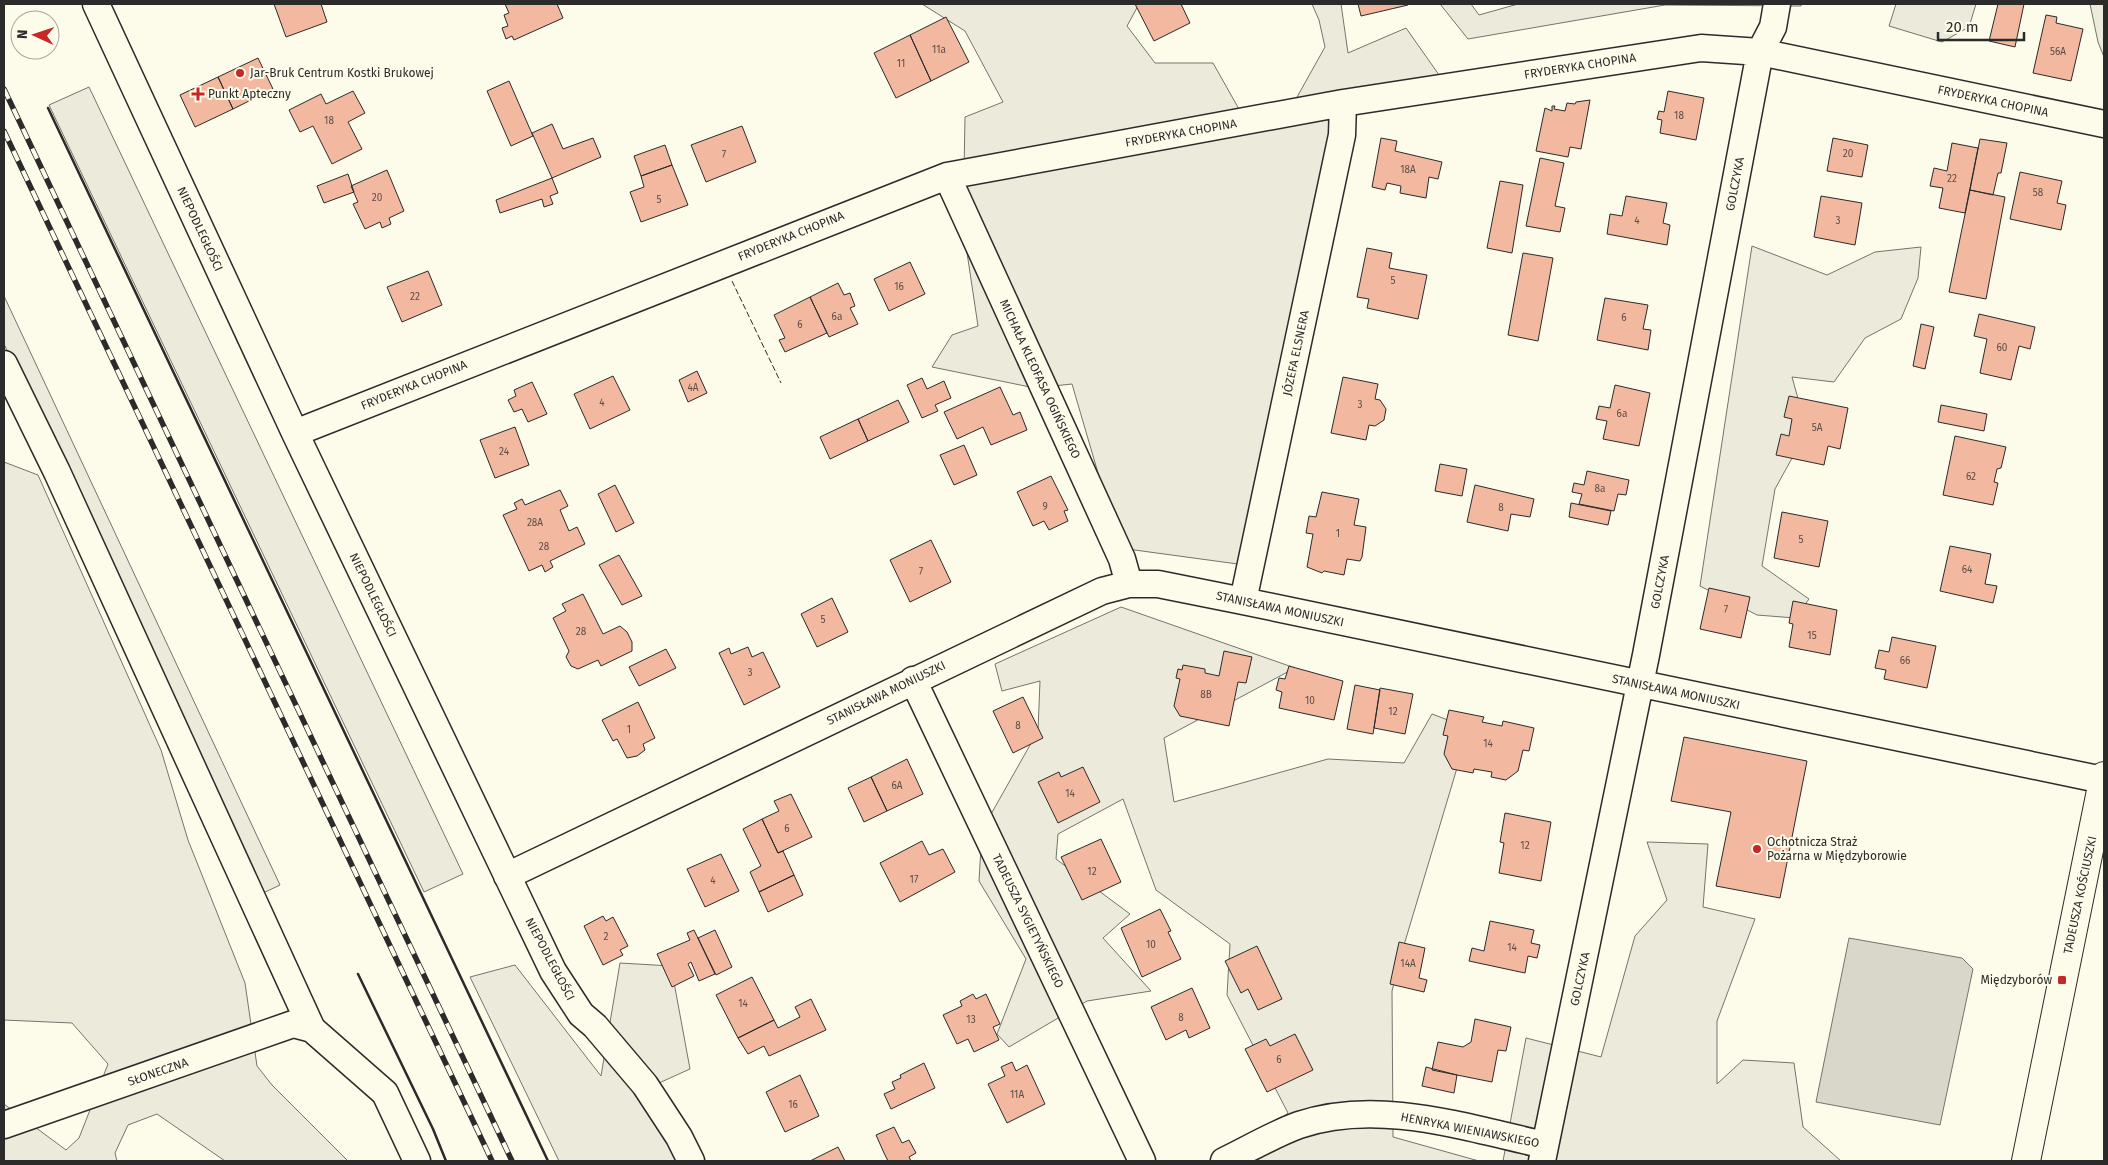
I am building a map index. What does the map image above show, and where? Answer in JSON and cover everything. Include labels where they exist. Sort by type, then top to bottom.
[{"type":"main road","name":"TADEUSZA KOŚCIUSZKI","points":[[2030,1160],[2104,778]]},
{"type":"street","name":"NIEPODLEGŁOŚCI","points":[[96,4],[295,433],[507,876],[569,998],[645,1084],[679,1137],[691,1161]]},
{"type":"street","name":"GOLCZYKA","points":[[1544,1153],[1641,684],[1760,52],[1772,27],[1777,4]]},
{"type":"street","name":"FRYDERYKA CHOPINA","points":[[295,433],[947,176],[1343,103],[1701,48],[1760,52],[2104,124]]},
{"type":"street","name":"JÓZEFA ELSNERA","points":[[1243,601],[1342,135],[1343,103]]},
{"type":"street","name":"MICHAŁA KLEOFASA OGIŃSKIEGO","points":[[947,176],[1122,559],[1129,584]]},
{"type":"street","points":[[4,364],[57,472],[312,1030],[385,1093],[417,1161]]},
{"type":"street","name":"STANISŁAWA MONIUSZKI","points":[[507,876],[1102,591],[1129,584],[1158,584],[2104,778]]},
{"type":"street","name":"TADEUSZA SYGIETYŃSKIEGO","points":[[913,680],[1142,1161]]},
{"type":"street","name":"SŁONECZNA","points":[[4,1125],[293,1024],[312,1030]]},
{"type":"street","name":"HENRYKA WIENIAWSKIEGO","points":[[1224,1161],[1299,1125],[1350,1114],[1407,1116],[1544,1153]]},
{"type":"shaded area","points":[[922,4],[1139,4],[1127,26],[1155,63],[1213,63],[1244,118],[1287,115],[1325,47],[1319,20],[1312,4],[1341,4],[1348,53],[1406,28],[1444,82],[1345,116],[1245,565],[1120,548],[1072,384],[1035,388],[932,367],[952,335],[978,326],[963,226],[965,117],[1003,102],[965,31]]},
{"type":"shaded area","points":[[1440,4],[1471,4],[1479,15],[1518,4],[1801,4],[1801,6],[1665,5],[1468,39]]},
{"type":"shaded area","points":[[1896,4],[1976,4],[1969,27],[1942,42],[1889,26]]},
{"type":"shaded area","points":[[2090,4],[2104,4],[2104,57],[2098,42]]},
{"type":"shaded area","points":[[89,87],[463,874],[424,892],[49,105]]},
{"type":"shaded area","points":[[1752,246],[1827,275],[1875,252],[1921,247],[1918,278],[1901,319],[1865,338],[1834,382],[1792,377],[1807,431],[1775,489],[1762,566],[1809,599],[1795,618],[1757,615],[1700,586]]},
{"type":"shaded area","points":[[4,296],[280,885],[261,894],[4,344]]},
{"type":"shaded area","points":[[4,462],[38,475],[161,750],[188,840],[245,983],[257,1066],[272,1085],[348,1161],[225,1161],[157,1114],[128,1125],[115,1153],[117,1161],[4,1161],[4,1104],[66,1150],[79,1138],[108,1064],[72,1023],[4,1020]]},
{"type":"shaded area","points":[[1121,607],[1295,668],[1164,738],[1174,802],[1328,759],[1404,763],[1432,714],[1469,728],[1392,991],[1393,1137],[1479,1161],[1239,1161],[1258,1136],[1288,1113],[1227,995],[1230,944],[1156,890],[1123,799],[1058,834],[1056,859],[1130,914],[1103,938],[1151,991],[1087,1001],[1009,1047],[997,1034],[1026,959],[979,881],[982,830],[1038,731],[1040,681],[1002,691],[995,664]]},
{"type":"shaded area","points":[[1647,842],[1708,844],[1703,907],[1755,919],[1717,1021],[1717,1084],[1743,1060],[1794,1063],[1803,1127],[1841,1161],[1503,1161],[1526,1038],[1601,1057],[1635,936],[1667,900]]},
{"type":"shaded area","points":[[1849,938],[1962,958],[1973,969],[1940,1125],[1816,1102]]},
{"type":"shaded area","points":[[620,963],[671,966],[690,1069],[639,1092],[680,1161],[559,1161],[470,977],[515,965],[601,1076]]},
{"type":"building","points":[[274,4],[321,4],[327,22],[286,37]]},
{"type":"building","points":[[505,4],[557,4],[563,18],[514,40],[512,36],[506,39],[502,28],[508,26],[504,15],[509,13]]},
{"type":"building","points":[[1135,4],[1181,4],[1190,23],[1154,41]]},
{"type":"building","points":[[1358,4],[1408,4],[1408,5],[1361,16]]},
{"type":"building","points":[[1998,4],[2024,4],[2015,47],[1989,41]]},
{"type":"building","points":[[2046,15],[2057,17],[2056,23],[2083,29],[2071,81],[2033,73]]},
{"type":"building","points":[[946,17],[969,62],[931,81],[910,35]]},
{"type":"building","points":[[910,35],[931,81],[896,98],[874,53]]},
{"type":"building","points":[[258,58],[273,89],[233,109],[218,77]]},
{"type":"building","points":[[218,77],[233,109],[195,127],[180,95]]},
{"type":"building","points":[[509,81],[533,136],[511,146],[487,91]]},
{"type":"building","points":[[353,91],[365,113],[348,122],[362,149],[332,164],[313,126],[300,132],[289,110],[321,94],[326,104]]},
{"type":"building","points":[[1668,91],[1704,98],[1696,140],[1660,133],[1662,120],[1657,119],[1659,111],[1664,112]]},
{"type":"building","points":[[1590,100],[1581,149],[1570,147],[1568,157],[1536,151],[1545,108],[1552,111],[1552,106],[1555,106],[1554,109],[1565,111],[1567,103],[1575,104],[1576,102]]},
{"type":"building","points":[[552,124],[563,149],[593,138],[601,157],[552,178],[532,133]]},
{"type":"building","points":[[742,126],[756,162],[706,182],[691,145]]},
{"type":"building","points":[[1381,138],[1397,141],[1395,151],[1442,162],[1438,179],[1429,177],[1426,198],[1400,193],[1401,186],[1387,183],[1385,190],[1372,187]]},
{"type":"building","points":[[1833,138],[1868,145],[1862,177],[1827,171]]},
{"type":"building","points":[[1980,139],[2007,143],[2001,173],[1998,173],[1993,195],[1970,190]]},
{"type":"building","points":[[1952,143],[1978,148],[1965,213],[1939,208],[1943,188],[1930,186],[1934,168],[1947,171]]},
{"type":"building","points":[[665,145],[672,165],[641,176],[634,156]]},
{"type":"building","points":[[1540,158],[1564,163],[1555,206],[1565,208],[1560,232],[1526,226]]},
{"type":"building","points":[[672,165],[688,205],[641,222],[630,192],[644,187],[641,176]]},
{"type":"building","points":[[387,170],[404,211],[389,218],[391,224],[382,228],[380,222],[365,229],[353,204],[358,202],[351,186]]},
{"type":"building","points":[[2020,172],[2062,181],[2057,203],[2066,205],[2061,230],[2010,219]]},
{"type":"building","points":[[348,174],[354,192],[324,203],[317,186]]},
{"type":"building","points":[[552,178],[558,193],[550,196],[553,204],[544,207],[542,199],[500,213],[496,200]]},
{"type":"building","points":[[1500,181],[1523,185],[1512,253],[1487,248]]},
{"type":"building","points":[[1970,190],[2005,197],[1986,299],[1949,292]]},
{"type":"building","points":[[1626,196],[1667,203],[1663,223],[1670,225],[1667,245],[1607,234],[1610,214],[1622,216]]},
{"type":"building","points":[[1821,196],[1862,203],[1855,245],[1814,237]]},
{"type":"building","points":[[1367,248],[1392,253],[1389,268],[1427,275],[1418,319],[1367,308],[1369,299],[1357,297]]},
{"type":"building","points":[[1523,253],[1553,258],[1538,341],[1508,335]]},
{"type":"building","points":[[910,262],[925,294],[889,311],[874,279]]},
{"type":"building","points":[[428,271],[442,305],[402,322],[387,287]]},
{"type":"building","points":[[838,283],[844,295],[850,293],[855,306],[850,308],[858,324],[829,337],[810,297]]},
{"type":"building","points":[[810,297],[827,333],[785,352],[779,340],[785,338],[774,315]]},
{"type":"building","points":[[1605,298],[1648,305],[1643,329],[1651,330],[1648,350],[1597,340]]},
{"type":"building","points":[[1979,314],[2035,327],[2030,349],[2019,346],[2011,380],[1980,373],[1987,339],[1974,336]]},
{"type":"building","points":[[1921,324],[1934,327],[1925,369],[1913,366]]},
{"type":"building","points":[[697,371],[707,393],[688,402],[679,380]]},
{"type":"building","points":[[613,376],[630,410],[590,429],[574,394]]},
{"type":"building","points":[[1343,377],[1378,384],[1375,399],[1380,400],[1386,409],[1384,420],[1375,426],[1369,425],[1366,440],[1331,433]]},
{"type":"building","points":[[922,378],[927,389],[944,381],[951,398],[935,405],[938,411],[922,418],[907,385]]},
{"type":"building","points":[[532,382],[547,414],[528,422],[522,409],[514,412],[508,400],[516,396],[514,390]]},
{"type":"building","points":[[1615,385],[1650,393],[1639,446],[1603,439],[1607,421],[1596,419],[1599,406],[1610,408]]},
{"type":"building","points":[[1000,387],[1013,415],[1020,412],[1027,430],[991,445],[983,427],[957,439],[944,412]]},
{"type":"building","points":[[1789,396],[1848,408],[1840,449],[1828,446],[1824,465],[1776,455],[1781,434],[1789,436],[1792,419],[1784,417]]},
{"type":"building","points":[[898,400],[909,422],[868,441],[858,419]]},
{"type":"building","points":[[1941,405],[1987,414],[1984,431],[1938,422]]},
{"type":"building","points":[[858,419],[868,441],[830,459],[820,437]]},
{"type":"building","points":[[515,427],[529,465],[495,478],[480,440]]},
{"type":"building","points":[[1955,436],[2006,447],[2001,468],[1997,469],[1994,482],[1998,483],[1993,505],[1943,495]]},
{"type":"building","points":[[964,445],[977,475],[954,485],[940,455]]},
{"type":"building","points":[[1440,464],[1467,469],[1462,496],[1435,491]]},
{"type":"building","points":[[1587,471],[1629,480],[1626,495],[1618,494],[1614,511],[1579,504],[1582,494],[1572,492],[1574,483],[1584,485]]},
{"type":"building","points":[[1051,476],[1068,510],[1064,511],[1068,521],[1049,530],[1044,521],[1033,526],[1017,492]]},
{"type":"building","points":[[615,485],[634,523],[616,532],[598,494]]},
{"type":"building","points":[[1475,485],[1534,499],[1530,517],[1511,514],[1508,531],[1467,522]]},
{"type":"building","points":[[560,490],[568,506],[560,510],[569,531],[577,527],[585,544],[550,561],[553,567],[545,572],[542,565],[529,571],[503,515],[517,509],[514,503],[522,499],[525,505]]},
{"type":"building","points":[[1322,492],[1359,499],[1354,525],[1366,527],[1362,557],[1360,561],[1347,559],[1344,575],[1324,571],[1322,573],[1307,567],[1313,534],[1306,533],[1309,516],[1316,517]]},
{"type":"building","points":[[1571,503],[1611,511],[1608,525],[1569,517]]},
{"type":"building","points":[[1782,512],[1828,521],[1819,567],[1774,558]]},
{"type":"building","points":[[931,540],[951,582],[910,602],[890,560]]},
{"type":"building","points":[[1950,546],[1991,554],[1985,584],[1997,586],[1993,603],[1940,591]]},
{"type":"building","points":[[619,555],[642,596],[622,605],[599,565]]},
{"type":"building","points":[[1709,588],[1750,597],[1741,638],[1700,629]]},
{"type":"building","points":[[583,594],[603,634],[620,626],[627,632],[632,642],[632,651],[601,666],[598,660],[578,669],[571,666],[566,657],[569,651],[553,618],[566,611],[562,604]]},
{"type":"building","points":[[832,598],[848,632],[817,647],[801,614]]},
{"type":"building","points":[[1793,601],[1837,610],[1830,655],[1789,647],[1793,624],[1789,623]]},
{"type":"building","points":[[1892,637],[1936,646],[1927,688],[1884,679],[1886,670],[1875,668],[1879,650],[1889,652]]},
{"type":"building","points":[[748,647],[752,657],[763,652],[780,687],[744,705],[719,653],[729,648],[731,654]]},
{"type":"building","points":[[666,649],[676,668],[639,686],[629,667]]},
{"type":"building","points":[[1224,651],[1252,657],[1246,683],[1238,682],[1229,726],[1180,716],[1174,706],[1180,679],[1176,678],[1178,669],[1182,670],[1183,665],[1205,669],[1205,673],[1219,676]]},
{"type":"building","points":[[1289,666],[1343,681],[1334,720],[1279,708],[1282,692],[1276,690],[1279,678],[1285,679]]},
{"type":"building","points":[[1355,685],[1380,690],[1373,734],[1347,729]]},
{"type":"building","points":[[1380,688],[1413,694],[1405,734],[1374,728]]},
{"type":"building","points":[[1023,697],[1043,738],[1013,753],[993,711]]},
{"type":"building","points":[[638,702],[655,738],[643,744],[645,750],[637,756],[627,758],[617,739],[613,741],[602,720]]},
{"type":"building","points":[[1449,710],[1484,717],[1482,722],[1502,726],[1503,721],[1534,728],[1529,751],[1523,750],[1518,771],[1506,780],[1491,777],[1492,772],[1474,769],[1473,773],[1452,769],[1444,754],[1448,736],[1443,735]]},
{"type":"building","name":"Ochotnicza Straż Pożarna w Międzyborowie","points":[[1684,737],[1807,761],[1780,898],[1716,886],[1731,812],[1671,801]]},
{"type":"building","points":[[907,759],[923,794],[887,811],[871,777]]},
{"type":"building","points":[[1083,767],[1100,802],[1058,823],[1038,782],[1059,772],[1061,777]]},
{"type":"building","points":[[871,777],[887,811],[864,822],[848,788]]},
{"type":"building","points":[[791,794],[812,837],[778,853],[762,819],[779,811],[774,801]]},
{"type":"building","points":[[1505,813],[1551,822],[1541,881],[1499,873],[1504,843],[1500,842]]},
{"type":"building","points":[[762,819],[778,853],[783,851],[794,875],[759,892],[750,872],[761,866],[743,829]]},
{"type":"building","points":[[1101,839],[1121,882],[1082,900],[1061,857]]},
{"type":"building","points":[[922,841],[929,855],[943,849],[955,872],[900,902],[880,863]]},
{"type":"building","points":[[721,854],[739,891],[705,907],[687,869]]},
{"type":"building","points":[[794,875],[803,895],[768,912],[759,892]]},
{"type":"building","points":[[1160,909],[1171,931],[1168,932],[1181,959],[1142,977],[1121,928]]},
{"type":"building","points":[[603,916],[606,921],[613,917],[628,946],[620,950],[623,955],[603,965],[584,926]]},
{"type":"building","points":[[1490,921],[1534,930],[1531,943],[1540,945],[1537,958],[1528,956],[1525,973],[1469,961],[1472,948],[1484,951]]},
{"type":"building","points":[[694,930],[715,974],[699,981],[691,962],[688,964],[694,976],[672,987],[657,954],[690,940],[687,933]]},
{"type":"building","points":[[715,930],[732,967],[716,975],[698,938]]},
{"type":"building","points":[[1399,942],[1425,948],[1419,978],[1427,980],[1424,992],[1390,984]]},
{"type":"building","points":[[1257,946],[1282,999],[1258,1010],[1248,989],[1241,993],[1225,961]]},
{"type":"building","points":[[752,977],[774,1020],[738,1038],[716,995]]},
{"type":"building","points":[[1192,988],[1210,1028],[1189,1038],[1186,1030],[1166,1040],[1151,1007]]},
{"type":"building","points":[[973,994],[976,999],[986,994],[1000,1024],[993,1027],[999,1040],[974,1052],[968,1039],[957,1044],[943,1015],[962,1006],[960,1001]]},
{"type":"building","points":[[811,999],[826,1030],[769,1056],[764,1046],[748,1054],[738,1038],[774,1020],[778,1028],[800,1017],[795,1007]]},
{"type":"building","points":[[1475,1019],[1511,1027],[1506,1051],[1498,1050],[1492,1082],[1432,1070],[1438,1042],[1463,1047],[1471,1042]]},
{"type":"building","points":[[1295,1034],[1313,1070],[1267,1092],[1245,1049],[1266,1039],[1270,1046]]},
{"type":"building","points":[[1012,1062],[1016,1071],[1027,1065],[1045,1104],[1007,1123],[988,1084],[1005,1076],[1001,1067]]},
{"type":"building","points":[[924,1063],[935,1088],[891,1109],[884,1094],[895,1089],[892,1082],[901,1078],[900,1075]]},
{"type":"building","points":[[1426,1067],[1457,1075],[1454,1093],[1422,1086]]},
{"type":"building","points":[[800,1075],[819,1116],[785,1132],[766,1092]]},
{"type":"building","points":[[894,1127],[902,1143],[909,1140],[916,1153],[909,1157],[911,1161],[888,1161],[876,1135]]},
{"type":"building","points":[[838,1147],[845,1161],[810,1161]]},
{"type":"railway","points":[[4,89],[512,1161]]},
{"type":"railway","points":[[4,131],[492,1161]]},
{"type":"fence","points":[[732,281],[781,383]]},
{"type":"wall","points":[[48,108],[548,1161]]},
{"type":"wall","points":[[358,974],[433,1129],[446,1161]]},
{"type":"place","name":"Jar-Bruk Centrum Kostki Brukowej","points":[[240,73]]},
{"type":"place","name":"Punkt Apteczny","points":[[198,94]]},
{"type":"place","name":"Ochotnicza Straż Pożarna w Międzyborowie","points":[[1757,849]]},
{"type":"place","name":"Międzyborów","points":[[2062,980]]}]
